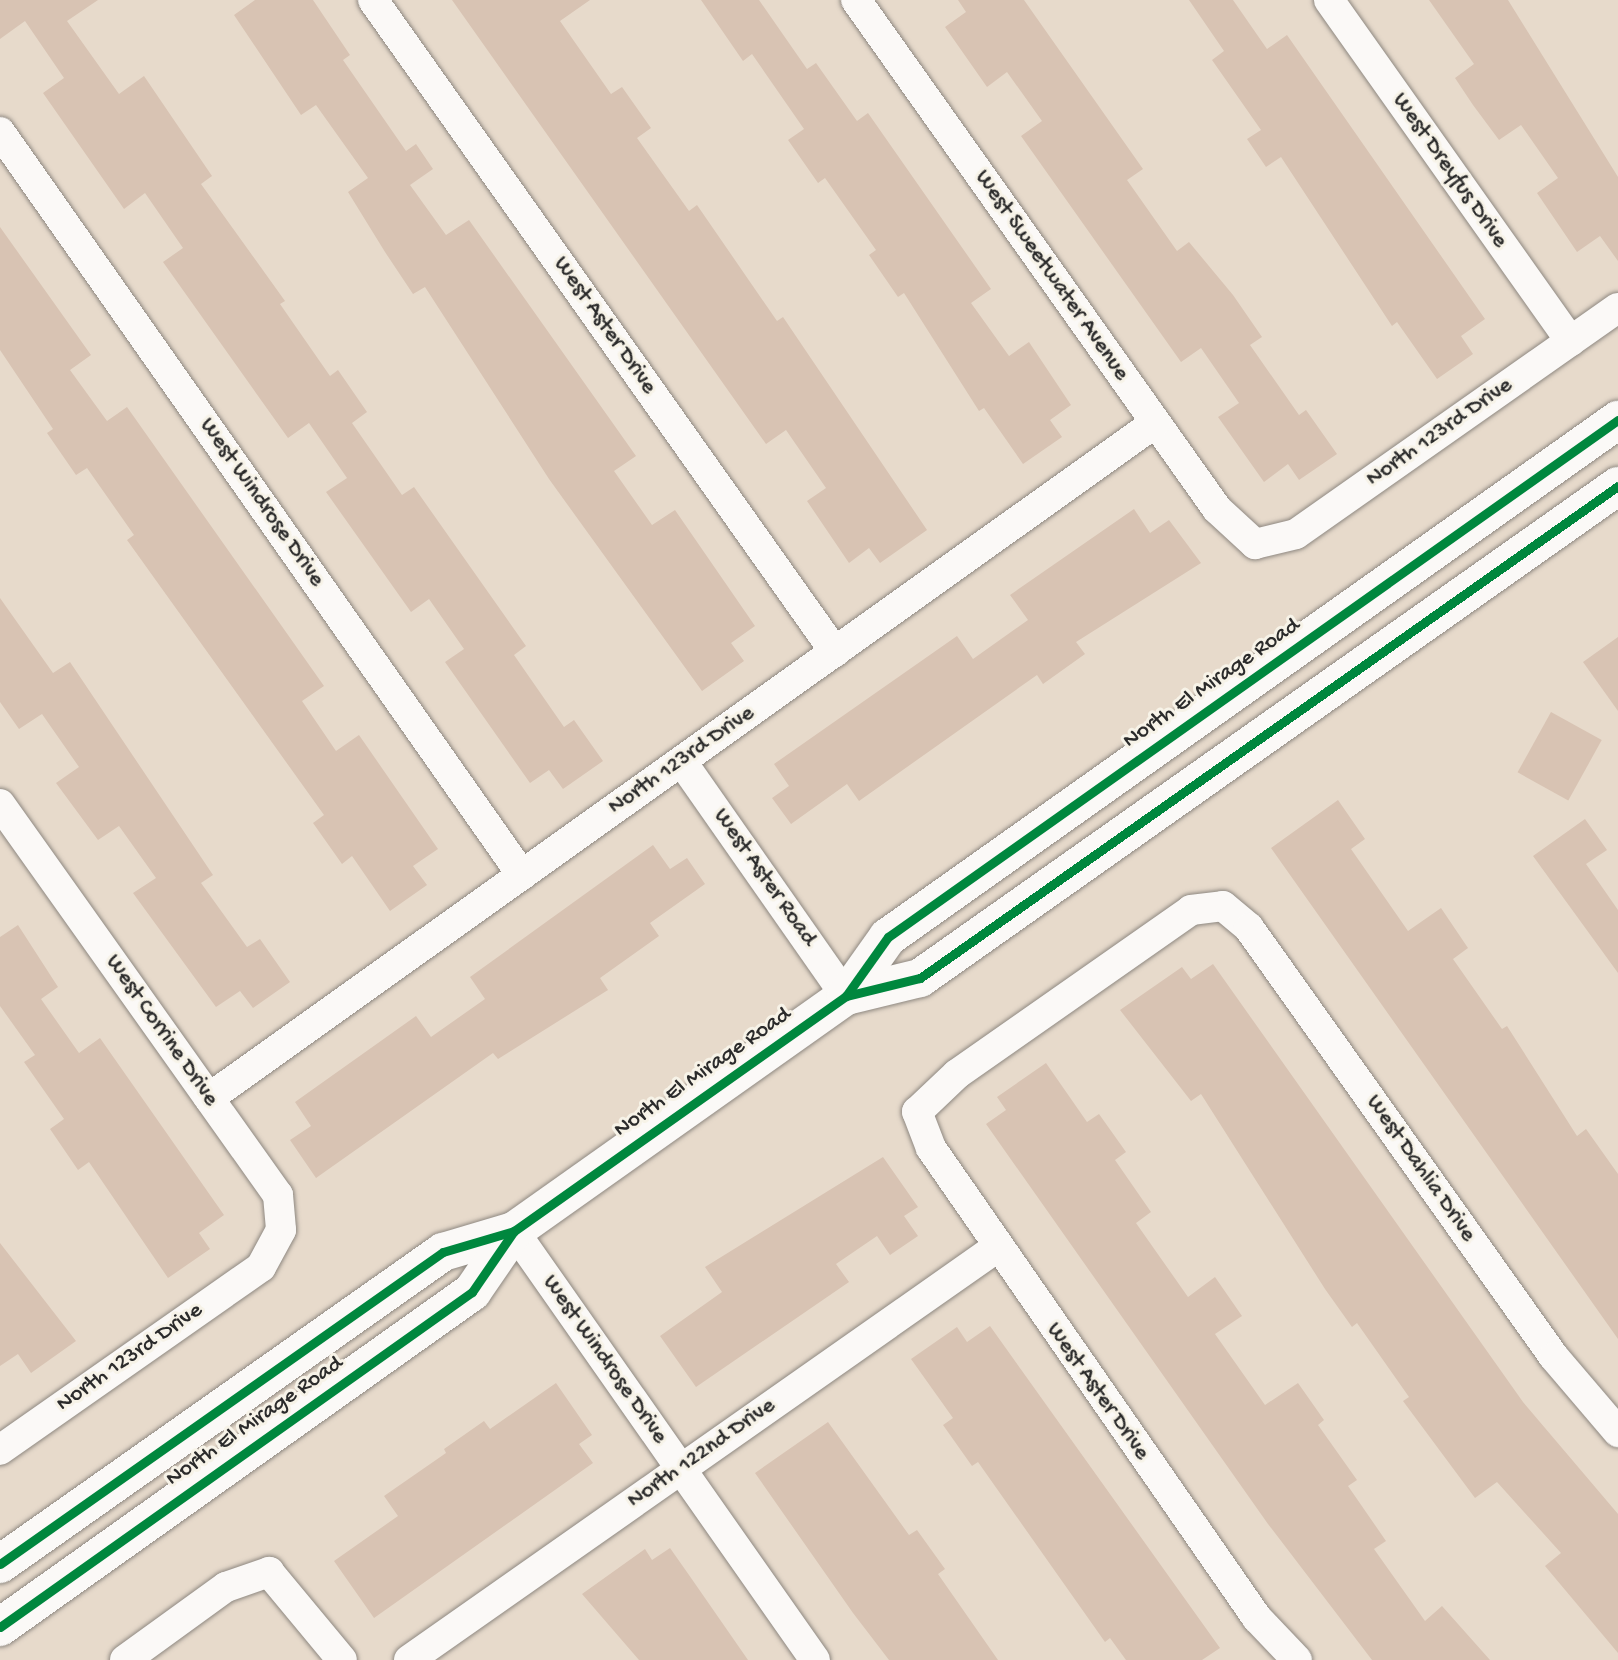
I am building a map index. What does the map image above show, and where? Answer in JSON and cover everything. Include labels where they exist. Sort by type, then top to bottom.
[{"type":"main road","name":"North El Mirage Road","points":[[0,1564],[443,1252],[514,1231],[846,996],[888,937],[1618,420]]},
{"type":"main road","name":"North El Mirage Road","points":[[846,996],[920,978],[1618,486]]},
{"type":"main road","name":"North El Mirage Road","points":[[0,1627],[472,1292],[514,1231]]},
{"type":"street","name":"West Aster Drive","points":[[373,0],[835,652]]},
{"type":"street","name":"West Sweetwater Avenue","points":[[856,0],[1217,509],[1255,544]]},
{"type":"street","name":"West Dreyfus Drive","points":[[1329,0],[1570,341]]},
{"type":"street","name":"West Windrose Drive","points":[[0,132],[522,875]]},
{"type":"street","name":"North 123rd Drive","points":[[1255,544],[1296,534],[1618,308]]},
{"type":"street","name":"North 123rd Drive","points":[[209,1098],[1155,424]]},
{"type":"street","name":"West Aster Road","points":[[682,762],[846,996]]},
{"type":"street","name":"West Corrine Drive","points":[[0,804],[278,1195],[281,1230],[261,1267]]},
{"type":"street","name":"West Dahlia Drive","points":[[917,1112],[957,1074],[1191,910],[1223,906],[1249,928],[1554,1357],[1618,1432]]},
{"type":"street","name":"West Aster Drive","points":[[917,1112],[931,1148],[996,1248],[1257,1618],[1297,1660]]},
{"type":"street","name":"West Windrose Drive","points":[[514,1231],[815,1660]]},
{"type":"street","name":"North 122nd Drive","points":[[409,1660],[996,1248]]},
{"type":"street","name":"North 123rd Drive","points":[[0,1450],[261,1267]]},
{"type":"street","points":[[125,1660],[226,1587],[269,1572],[342,1660]]},
{"type":"building","points":[[0,0],[98,0],[67,21],[119,94],[144,76],[212,176],[201,184],[285,301],[280,304],[330,376],[338,370],[367,412],[352,423],[402,495],[414,487],[526,646],[514,655],[564,727],[574,720],[603,761],[563,789],[549,770],[530,783],[445,662],[464,649],[429,599],[411,612],[326,492],[347,478],[309,423],[288,438],[163,262],[183,248],[145,193],[124,209],[43,93],[64,78],[25,21],[0,39]]},
{"type":"building","points":[[255,0],[313,0],[350,55],[343,60],[406,151],[416,144],[433,169],[410,185],[446,235],[469,220],[636,456],[614,471],[652,525],[675,510],[755,626],[731,643],[744,661],[702,691],[549,479],[425,287],[413,294],[385,252],[348,192],[368,178],[316,105],[301,115],[234,15]]},
{"type":"building","points":[[452,0],[590,0],[560,21],[611,94],[622,87],[651,128],[637,138],[689,211],[697,205],[777,321],[783,317],[927,530],[880,563],[869,548],[849,563],[807,501],[826,488],[786,430],[766,444]]},
{"type":"building","points":[[701,0],[759,0],[807,69],[816,63],[857,121],[868,113],[991,289],[971,303],[1009,356],[1029,342],[1071,405],[1050,420],[1062,437],[1023,464],[984,408],[979,411],[904,293],[898,297],[869,255],[876,250],[825,178],[818,183],[788,140],[804,129],[752,54],[743,61]]},
{"type":"building","points":[[958,0],[1024,0],[1143,169],[1127,180],[1177,251],[1189,242],[1233,295],[1262,337],[1250,345],[1299,415],[1306,410],[1337,454],[1299,480],[1288,464],[1264,482],[1218,417],[1239,403],[1201,348],[1181,362],[1021,136],[1042,121],[1007,72],[987,87],[945,27],[966,12]]},
{"type":"building","points":[[1189,0],[1233,0],[1267,49],[1287,35],[1485,319],[1461,336],[1473,354],[1437,379],[1397,322],[1392,326],[1281,157],[1266,167],[1247,139],[1261,130],[1212,60],[1224,51]]},
{"type":"building","points":[[1429,0],[1508,0],[1618,177],[1618,261],[1600,236],[1577,252],[1537,193],[1558,178],[1521,125],[1499,140],[1473,105],[1455,78],[1474,64]]},
{"type":"building","points":[[0,227],[91,355],[70,370],[107,421],[127,407],[324,686],[302,701],[336,751],[359,735],[438,849],[413,866],[427,885],[390,911],[352,856],[342,864],[313,823],[324,815],[127,540],[134,535],[87,468],[76,475],[47,433],[53,429],[0,350]]},
{"type":"building","points":[[1134,509],[1150,533],[1169,520],[1201,563],[1076,642],[1085,654],[1043,684],[1037,675],[859,801],[847,784],[791,824],[772,798],[789,786],[774,764],[957,636],[973,659],[1028,620],[1010,595]]},
{"type":"building","points":[[0,598],[53,673],[70,662],[213,875],[201,883],[247,947],[260,939],[290,982],[253,1008],[240,991],[216,1007],[133,893],[156,878],[119,826],[98,840],[56,783],[79,767],[42,714],[19,729],[0,702]]},
{"type":"building","points":[[1618,637],[1618,711],[1583,662]]},
{"type":"building","points":[[1551,712],[1602,740],[1568,800],[1518,772]]},
{"type":"building","points":[[1338,800],[1365,839],[1351,849],[1408,931],[1441,908],[1468,948],[1453,959],[1502,1029],[1507,1026],[1577,1136],[1586,1129],[1618,1174],[1618,1339],[1271,848]]},
{"type":"building","points":[[1585,819],[1607,850],[1586,864],[1618,910],[1618,973],[1533,856]]},
{"type":"building","points":[[653,845],[670,869],[687,858],[705,884],[650,923],[659,936],[600,978],[608,990],[498,1059],[493,1053],[316,1178],[290,1140],[311,1126],[295,1102],[416,1016],[431,1037],[485,999],[470,977]]},
{"type":"building","points":[[18,925],[58,987],[41,999],[79,1053],[100,1038],[224,1215],[199,1233],[210,1249],[168,1278],[89,1162],[78,1170],[50,1129],[64,1119],[24,1062],[35,1055],[0,1006],[0,937]]},
{"type":"building","points":[[1213,964],[1523,1402],[1618,1514],[1618,1653],[1545,1566],[1561,1553],[1497,1482],[1475,1498],[1403,1401],[1409,1397],[1357,1323],[1352,1327],[1325,1289],[1201,1094],[1191,1101],[1120,1010],[1182,967],[1191,979]]},
{"type":"building","points":[[1046,1063],[1087,1122],[1099,1114],[1126,1152],[1115,1160],[1151,1212],[1136,1223],[1188,1297],[1215,1277],[1242,1316],[1215,1334],[1265,1405],[1298,1383],[1324,1420],[1318,1425],[1357,1480],[1348,1486],[1386,1541],[1374,1549],[1425,1621],[1442,1606],[1490,1660],[1372,1660],[1268,1524],[986,1124],[1006,1110],[997,1097]]},
{"type":"building","points":[[883,1157],[918,1207],[904,1216],[918,1236],[890,1255],[877,1236],[836,1264],[849,1282],[696,1387],[660,1336],[722,1292],[705,1267]]},
{"type":"building","points":[[0,1243],[76,1341],[31,1373],[18,1354],[0,1366]]},
{"type":"building","points":[[990,1326],[1220,1648],[1202,1660],[1126,1660],[1110,1638],[1105,1642],[978,1462],[972,1466],[943,1425],[953,1418],[911,1359],[957,1327],[967,1342]]},
{"type":"building","points":[[556,1383],[592,1435],[579,1444],[593,1463],[374,1618],[334,1561],[398,1516],[384,1496],[446,1453],[444,1449],[484,1421],[490,1429]]},
{"type":"building","points":[[828,1422],[909,1535],[917,1530],[945,1569],[938,1574],[998,1660],[889,1660],[853,1613],[755,1473]]},
{"type":"building","points":[[670,1548],[748,1660],[639,1660],[582,1594],[645,1549],[652,1560]]},
{"type":"cycle path","points":[[0,1564],[443,1252],[514,1231],[846,996],[888,937],[1618,420]]},
{"type":"cycle path","points":[[846,996],[920,978],[1618,486]]},
{"type":"cycle path","points":[[0,1627],[472,1292],[514,1231]]}]
